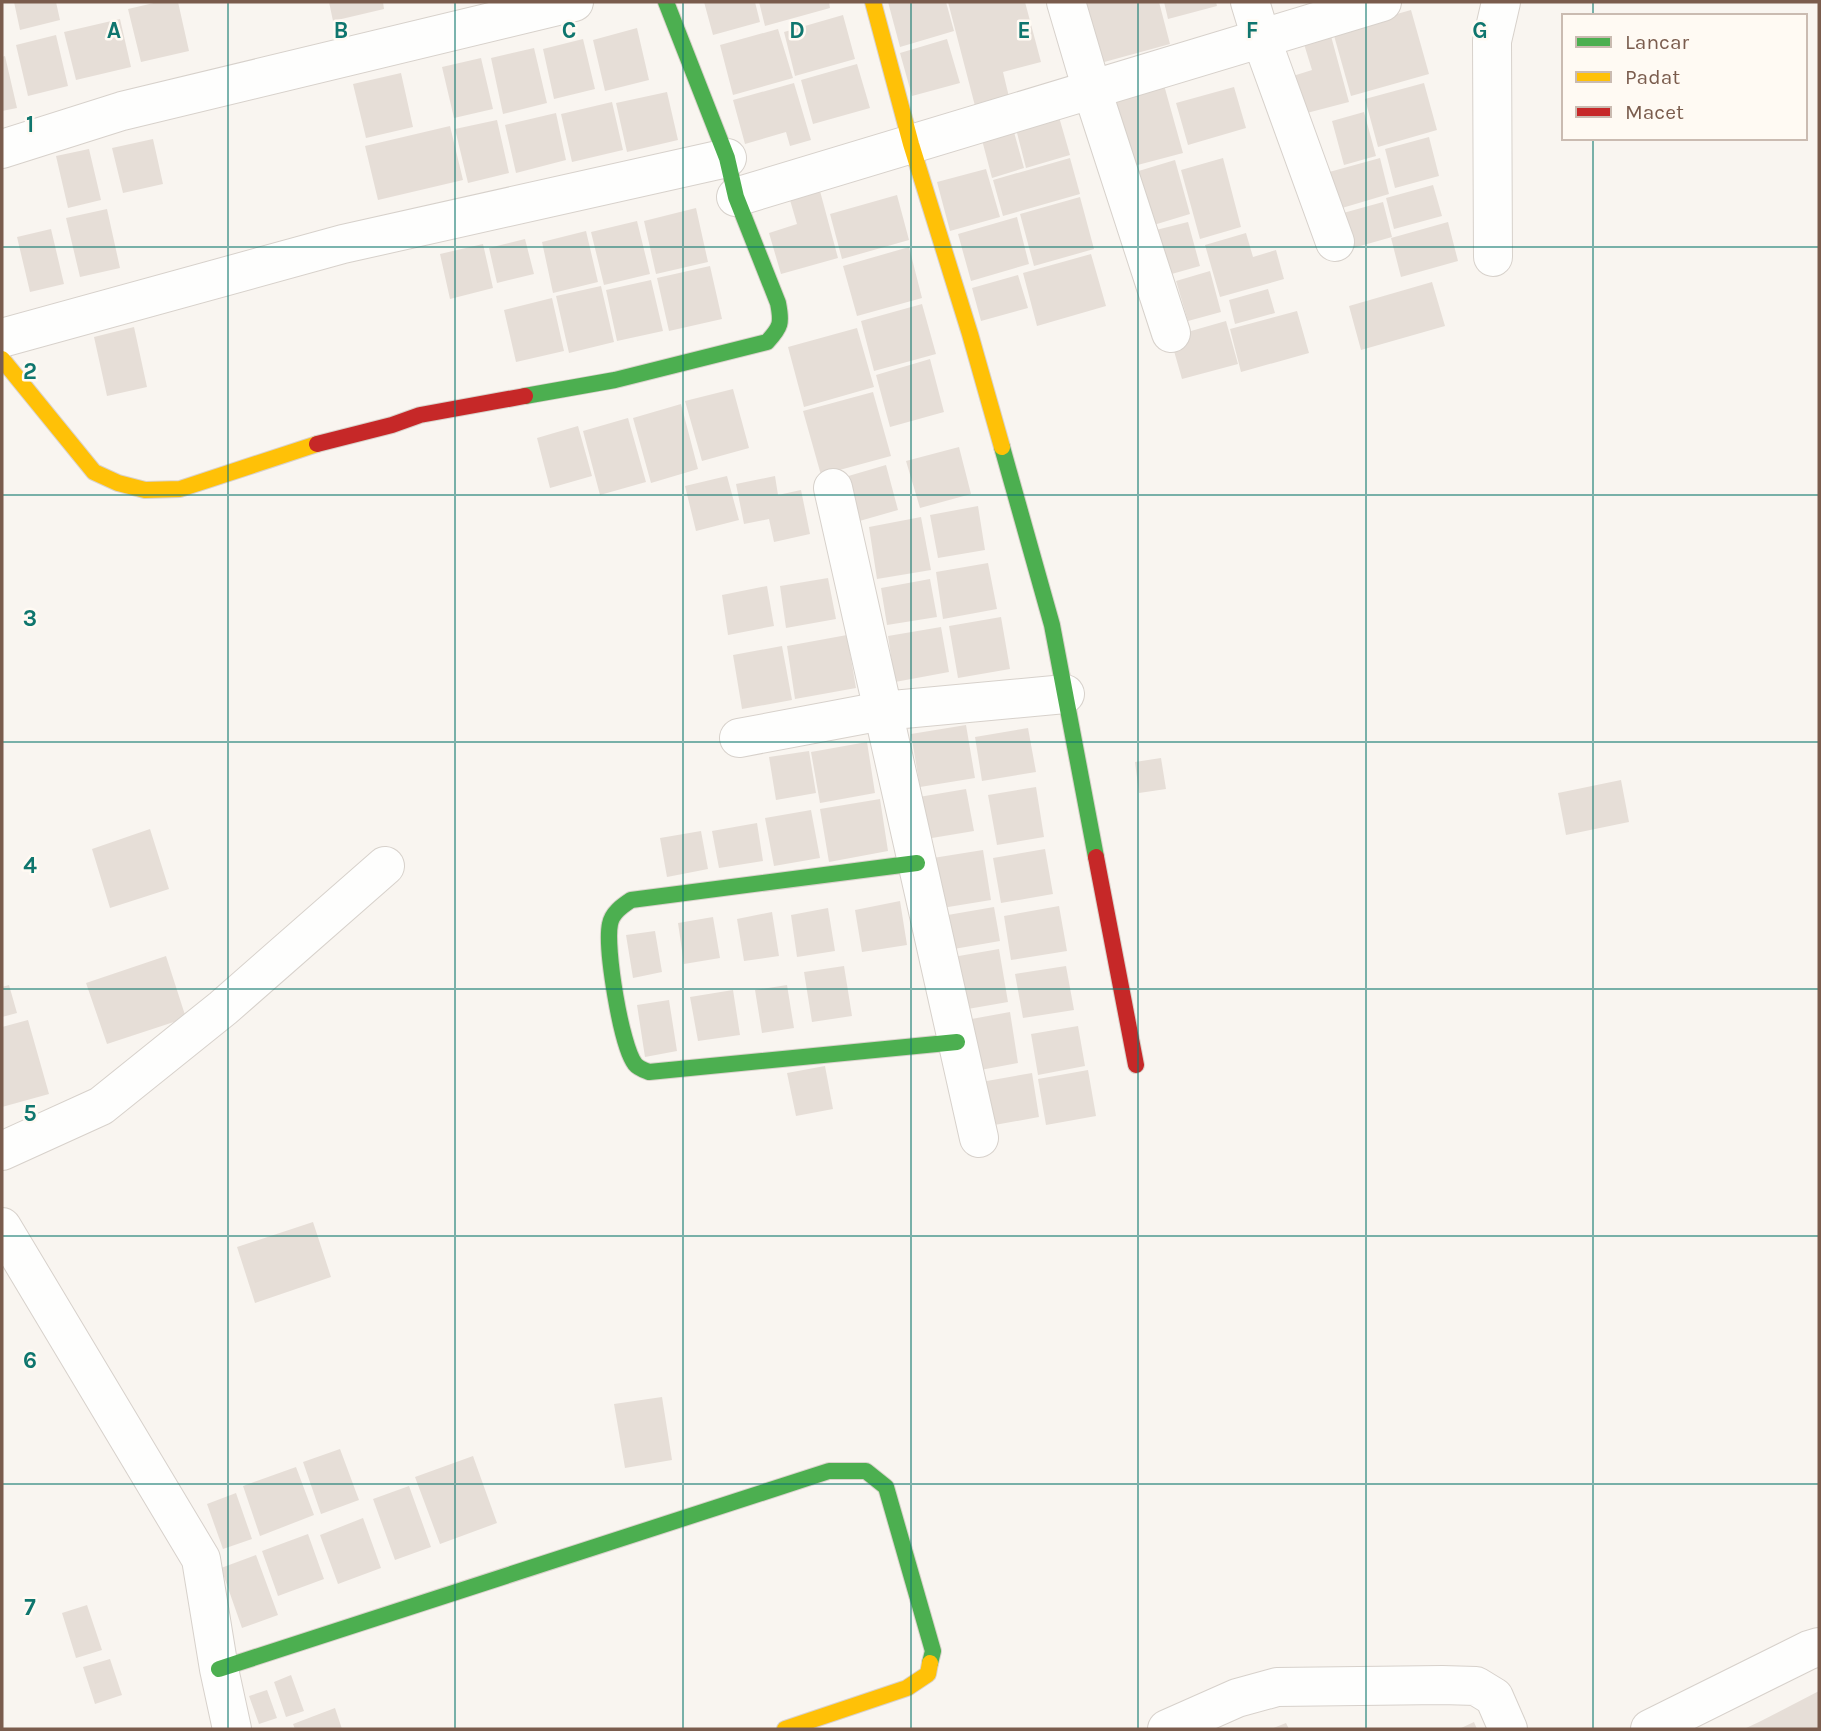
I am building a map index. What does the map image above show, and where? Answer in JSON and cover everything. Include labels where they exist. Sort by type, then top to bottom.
[{"type":"street","points":[[2,149],[122,111],[574,2]]},
{"type":"street","points":[[2,359],[94,472],[118,483],[145,490],[180,489],[320,443],[420,415],[615,380],[767,342],[780,328],[778,303],[736,197],[727,158],[666,2]]},
{"type":"street","points":[[873,2],[911,144],[970,334],[1049,615],[1136,1065]]},
{"type":"street","points":[[1066,2],[1171,333]]},
{"type":"street","points":[[1250,2],[1335,242]]},
{"type":"street","points":[[736,197],[1382,2]]},
{"type":"street","points":[[1493,257],[1492,41],[1501,2]]},
{"type":"street","points":[[2,338],[326,248],[727,158]]},
{"type":"street","points":[[833,488],[979,1138]]},
{"type":"street","points":[[739,738],[883,711],[1065,694]]},
{"type":"street","points":[[917,863],[631,900],[618,909],[610,923],[609,949],[627,1047],[635,1065],[649,1072],[957,1042]]},
{"type":"street","points":[[2,1151],[101,1106],[223,1008],[385,866]]},
{"type":"street","points":[[2,1227],[201,1559],[232,1729]]},
{"type":"street","points":[[219,1669],[829,1471],[866,1471],[886,1487],[933,1651],[928,1674],[907,1688],[785,1729]]},
{"type":"street","points":[[1650,1729],[1819,1647]]},
{"type":"street","points":[[1167,1729],[1237,1698],[1277,1687],[1442,1685],[1476,1686],[1494,1697],[1508,1729]]},
{"type":"building","points":[[14,2],[56,2],[60,20],[20,30]]},
{"type":"building","points":[[158,2],[178,2],[189,51],[141,62],[128,9]]},
{"type":"building","points":[[329,2],[383,2],[384,9],[333,21]]},
{"type":"building","points":[[704,2],[755,2],[760,22],[713,35]]},
{"type":"building","points":[[759,2],[829,2],[830,8],[765,26]]},
{"type":"building","points":[[888,2],[946,2],[954,31],[900,47]]},
{"type":"building","points":[[948,2],[1025,2],[1041,62],[1003,72],[1009,97],[975,106]]},
{"type":"building","points":[[1080,2],[1159,2],[1170,44],[1097,64]]},
{"type":"building","points":[[1164,2],[1216,2],[1217,6],[1168,19]]},
{"type":"building","points":[[1411,10],[1429,74],[1351,96],[1333,32]]},
{"type":"building","points":[[843,15],[855,59],[795,76],[784,32]]},
{"type":"building","points":[[120,19],[131,67],[76,80],[64,32]]},
{"type":"building","points":[[637,28],[649,80],[605,91],[593,40]]},
{"type":"building","points":[[778,29],[793,78],[733,95],[720,45]]},
{"type":"building","points":[[56,35],[68,86],[28,96],[16,45]]},
{"type":"building","points":[[1331,36],[1349,102],[1303,114],[1293,76],[1312,70],[1304,44]]},
{"type":"building","points":[[583,39],[595,89],[554,99],[543,49]]},
{"type":"building","points":[[947,39],[960,83],[912,96],[900,53]]},
{"type":"building","points":[[534,48],[547,103],[503,114],[491,58]]},
{"type":"building","points":[[5,56],[17,108],[2,111],[2,57]]},
{"type":"building","points":[[481,58],[493,109],[454,118],[442,67]]},
{"type":"building","points":[[857,64],[870,108],[813,124],[801,80]]},
{"type":"building","points":[[401,73],[413,127],[366,138],[353,84]]},
{"type":"building","points":[[794,83],[811,140],[790,146],[786,132],[745,144],[733,100]]},
{"type":"building","points":[[1424,83],[1437,130],[1378,147],[1365,99]]},
{"type":"building","points":[[1164,85],[1183,153],[1130,167],[1112,100]]},
{"type":"building","points":[[1234,87],[1246,128],[1188,145],[1176,103]]},
{"type":"building","points":[[667,92],[678,140],[627,152],[616,103]]},
{"type":"building","points":[[612,102],[623,150],[572,162],[561,114]]},
{"type":"building","points":[[1364,112],[1376,156],[1344,165],[1332,121]]},
{"type":"building","points":[[556,113],[566,160],[516,173],[505,125]]},
{"type":"building","points":[[1059,117],[1070,155],[1026,168],[1016,129]]},
{"type":"building","points":[[497,120],[509,173],[468,183],[455,129]]},
{"type":"building","points":[[450,126],[463,180],[378,200],[365,146]]},
{"type":"building","points":[[1014,132],[1024,168],[992,178],[982,140]]},
{"type":"building","points":[[1429,137],[1439,176],[1395,188],[1385,149]]},
{"type":"building","points":[[153,139],[163,184],[123,193],[112,148]]},
{"type":"building","points":[[89,149],[101,200],[68,208],[56,156]]},
{"type":"building","points":[[1070,158],[1080,194],[1003,216],[993,180]]},
{"type":"building","points":[[1223,158],[1241,227],[1200,239],[1181,170]]},
{"type":"building","points":[[1380,158],[1389,194],[1332,211],[1322,174]]},
{"type":"building","points":[[1175,160],[1190,214],[1147,227],[1132,173]]},
{"type":"building","points":[[986,169],[1000,217],[950,231],[937,182]]},
{"type":"building","points":[[1433,185],[1442,216],[1394,229],[1386,198]]},
{"type":"building","points":[[820,191],[838,258],[781,274],[769,233],[797,224],[790,200]]},
{"type":"building","points":[[897,195],[909,240],[842,259],[830,214]]},
{"type":"building","points":[[1080,197],[1094,249],[1034,266],[1020,214]]},
{"type":"building","points":[[1383,202],[1392,237],[1346,250],[1336,215]]},
{"type":"building","points":[[696,208],[708,262],[656,274],[644,221]]},
{"type":"building","points":[[107,209],[120,268],[80,277],[66,218]]},
{"type":"building","points":[[1017,217],[1029,264],[971,281],[958,234]]},
{"type":"building","points":[[637,221],[650,274],[604,285],[591,232]]},
{"type":"building","points":[[1188,222],[1200,266],[1161,277],[1148,232]]},
{"type":"building","points":[[1448,222],[1458,261],[1401,277],[1391,238]]},
{"type":"building","points":[[51,229],[64,284],[30,292],[17,237]]},
{"type":"building","points":[[586,231],[598,282],[553,293],[542,242]]},
{"type":"building","points":[[1246,233],[1253,257],[1276,250],[1284,279],[1220,297],[1205,245]]},
{"type":"building","points":[[525,239],[534,274],[497,283],[489,248]]},
{"type":"building","points":[[483,244],[493,288],[450,299],[440,254]]},
{"type":"building","points":[[909,247],[922,298],[857,316],[843,266]]},
{"type":"building","points":[[1091,254],[1106,306],[1037,326],[1023,273]]},
{"type":"building","points":[[710,266],[722,319],[669,331],[657,278]]},
{"type":"building","points":[[1210,271],[1221,312],[1188,321],[1176,281]]},
{"type":"building","points":[[1018,275],[1028,308],[981,321],[972,288]]},
{"type":"building","points":[[651,280],[663,331],[617,341],[606,290]]},
{"type":"building","points":[[1432,282],[1445,326],[1361,350],[1349,306]]},
{"type":"building","points":[[601,286],[614,342],[569,353],[556,296]]},
{"type":"building","points":[[1268,289],[1275,313],[1235,324],[1229,300]]},
{"type":"building","points":[[552,298],[564,351],[516,362],[504,310]]},
{"type":"building","points":[[922,304],[936,354],[874,371],[861,321]]},
{"type":"building","points":[[1297,311],[1309,353],[1241,372],[1230,329]]},
{"type":"building","points":[[1226,321],[1238,364],[1182,379],[1170,337]]},
{"type":"building","points":[[134,327],[147,387],[107,396],[94,337]]},
{"type":"building","points":[[857,328],[874,387],[804,407],[788,347]]},
{"type":"building","points":[[930,359],[944,412],[890,427],[876,375]]},
{"type":"building","points":[[733,389],[749,448],[702,461],[685,401]]},
{"type":"building","points":[[873,392],[891,456],[821,475],[803,411]]},
{"type":"building","points":[[681,404],[698,469],[651,483],[633,418]]},
{"type":"building","points":[[628,418],[646,482],[600,495],[583,431]]},
{"type":"building","points":[[578,426],[592,476],[550,488],[537,438]]},
{"type":"building","points":[[959,447],[971,494],[920,508],[906,461]]},
{"type":"building","points":[[886,465],[898,510],[856,522],[845,477]]},
{"type":"building","points":[[727,476],[739,520],[696,531],[685,486]]},
{"type":"building","points":[[775,476],[778,495],[801,490],[810,534],[774,542],[769,519],[744,524],[736,484]]},
{"type":"building","points":[[978,506],[985,550],[938,558],[930,515]]},
{"type":"building","points":[[921,517],[931,570],[877,579],[869,527]]},
{"type":"building","points":[[988,563],[997,609],[943,619],[936,572]]},
{"type":"building","points":[[828,578],[836,619],[786,628],[780,586]]},
{"type":"building","points":[[930,579],[937,617],[887,625],[881,588]]},
{"type":"building","points":[[767,586],[774,626],[728,635],[722,595]]},
{"type":"building","points":[[1001,617],[1010,669],[958,678],[949,626]]},
{"type":"building","points":[[941,627],[949,672],[895,682],[888,636]]},
{"type":"building","points":[[847,635],[856,688],[795,699],[787,646]]},
{"type":"building","points":[[782,646],[792,700],[742,709],[733,655]]},
{"type":"building","points":[[966,725],[975,778],[920,787],[911,734]]},
{"type":"building","points":[[1028,728],[1036,772],[982,781],[975,737]]},
{"type":"building","points":[[867,742],[875,793],[820,803],[811,752]]},
{"type":"building","points":[[809,751],[816,793],[776,800],[769,757]]},
{"type":"building","points":[[1161,758],[1166,789],[1139,793],[1135,762]]},
{"type":"building","points":[[1621,780],[1629,822],[1566,835],[1558,793]]},
{"type":"building","points":[[1036,787],[1044,837],[997,845],[988,795]]},
{"type":"building","points":[[966,789],[974,831],[926,839],[919,797]]},
{"type":"building","points":[[880,799],[888,851],[829,862],[820,809]]},
{"type":"building","points":[[811,810],[820,858],[774,866],[765,818]]},
{"type":"building","points":[[757,823],[763,861],[719,868],[712,831]]},
{"type":"building","points":[[150,829],[169,889],[110,908],[92,849]]},
{"type":"building","points":[[701,831],[708,869],[667,877],[660,838]]},
{"type":"building","points":[[1045,849],[1053,894],[1001,903],[993,858]]},
{"type":"building","points":[[983,850],[991,900],[942,908],[933,858]]},
{"type":"building","points":[[900,901],[907,945],[862,952],[855,910]]},
{"type":"building","points":[[1059,906],[1067,951],[1011,960],[1004,916]]},
{"type":"building","points":[[994,907],[1000,941],[948,950],[942,916]]},
{"type":"building","points":[[828,908],[835,951],[797,957],[791,915]]},
{"type":"building","points":[[772,912],[779,956],[744,961],[737,919]]},
{"type":"building","points":[[713,917],[720,958],[684,964],[678,923]]},
{"type":"building","points":[[655,931],[662,972],[633,978],[626,935]]},
{"type":"building","points":[[999,949],[1008,1002],[962,1010],[953,957]]},
{"type":"building","points":[[166,956],[186,1018],[107,1044],[86,983]]},
{"type":"building","points":[[844,966],[852,1016],[812,1022],[804,972]]},
{"type":"building","points":[[1066,966],[1074,1010],[1023,1018],[1015,974]]},
{"type":"building","points":[[9,985],[17,1013],[2,1017],[2,987]]},
{"type":"building","points":[[787,985],[794,1028],[762,1033],[755,990]]},
{"type":"building","points":[[733,990],[740,1035],[698,1041],[690,997]]},
{"type":"building","points":[[669,1000],[677,1051],[645,1057],[637,1005]]},
{"type":"building","points":[[1010,1012],[1018,1063],[975,1071],[966,1020]]},
{"type":"building","points":[[28,1020],[49,1094],[2,1107],[2,1027]]},
{"type":"building","points":[[1078,1026],[1085,1066],[1038,1075],[1031,1034]]},
{"type":"building","points":[[825,1066],[833,1109],[796,1116],[787,1073]]},
{"type":"building","points":[[1088,1070],[1096,1116],[1046,1125],[1038,1079]]},
{"type":"building","points":[[1032,1073],[1039,1117],[989,1126],[981,1082]]},
{"type":"building","points":[[313,1222],[331,1277],[255,1303],[237,1247]]},
{"type":"building","points":[[662,1397],[672,1460],[625,1468],[614,1404]]},
{"type":"building","points":[[340,1449],[359,1500],[321,1514],[303,1462]]},
{"type":"building","points":[[473,1456],[497,1523],[440,1544],[415,1477]]},
{"type":"building","points":[[296,1467],[314,1515],[260,1536],[243,1486]]},
{"type":"building","points":[[409,1486],[431,1547],[395,1560],[373,1499]]},
{"type":"building","points":[[236,1493],[252,1539],[223,1549],[207,1504]]},
{"type":"building","points":[[363,1518],[381,1568],[338,1584],[320,1535]]},
{"type":"building","points":[[308,1534],[324,1579],[278,1596],[262,1551]]},
{"type":"building","points":[[256,1555],[278,1615],[242,1628],[221,1568]]},
{"type":"building","points":[[87,1605],[102,1650],[76,1658],[62,1613]]},
{"type":"building","points":[[110,1659],[122,1695],[95,1704],[83,1667]]},
{"type":"building","points":[[291,1675],[304,1711],[286,1717],[274,1682]]},
{"type":"building","points":[[267,1690],[277,1718],[259,1724],[249,1696]]},
{"type":"building","points":[[1819,1691],[1819,1729],[1744,1729],[1759,1722]]},
{"type":"building","points":[[335,1708],[342,1729],[295,1729],[293,1724]]},
{"type":"building","points":[[1474,1722],[1477,1729],[1459,1729]]},
{"type":"building","points":[[1286,1723],[1289,1729],[1271,1729]]},
{"type":"traffic: fast","points":[[525,396],[615,380],[767,342],[779,324],[778,303],[736,197],[727,158],[666,2]]},
{"type":"traffic: fast","points":[[1002,447],[1052,625],[1096,857]]},
{"type":"traffic: fast","points":[[917,863],[631,900],[615,913],[611,920],[609,936],[615,996],[624,1038],[635,1064],[649,1072],[957,1042]]},
{"type":"traffic: fast","points":[[219,1669],[829,1471],[866,1471],[886,1487],[933,1651],[930,1663]]},
{"type":"traffic: slow","points":[[873,2],[911,144],[1002,447]]},
{"type":"traffic: slow","points":[[2,359],[94,472],[118,483],[145,490],[180,489],[317,444]]},
{"type":"traffic: slow","points":[[785,1729],[907,1688],[928,1674],[930,1663]]},
{"type":"traffic: jam","points":[[317,444],[420,415],[525,396]]},
{"type":"traffic: jam","points":[[1096,857],[1136,1065]]}]
